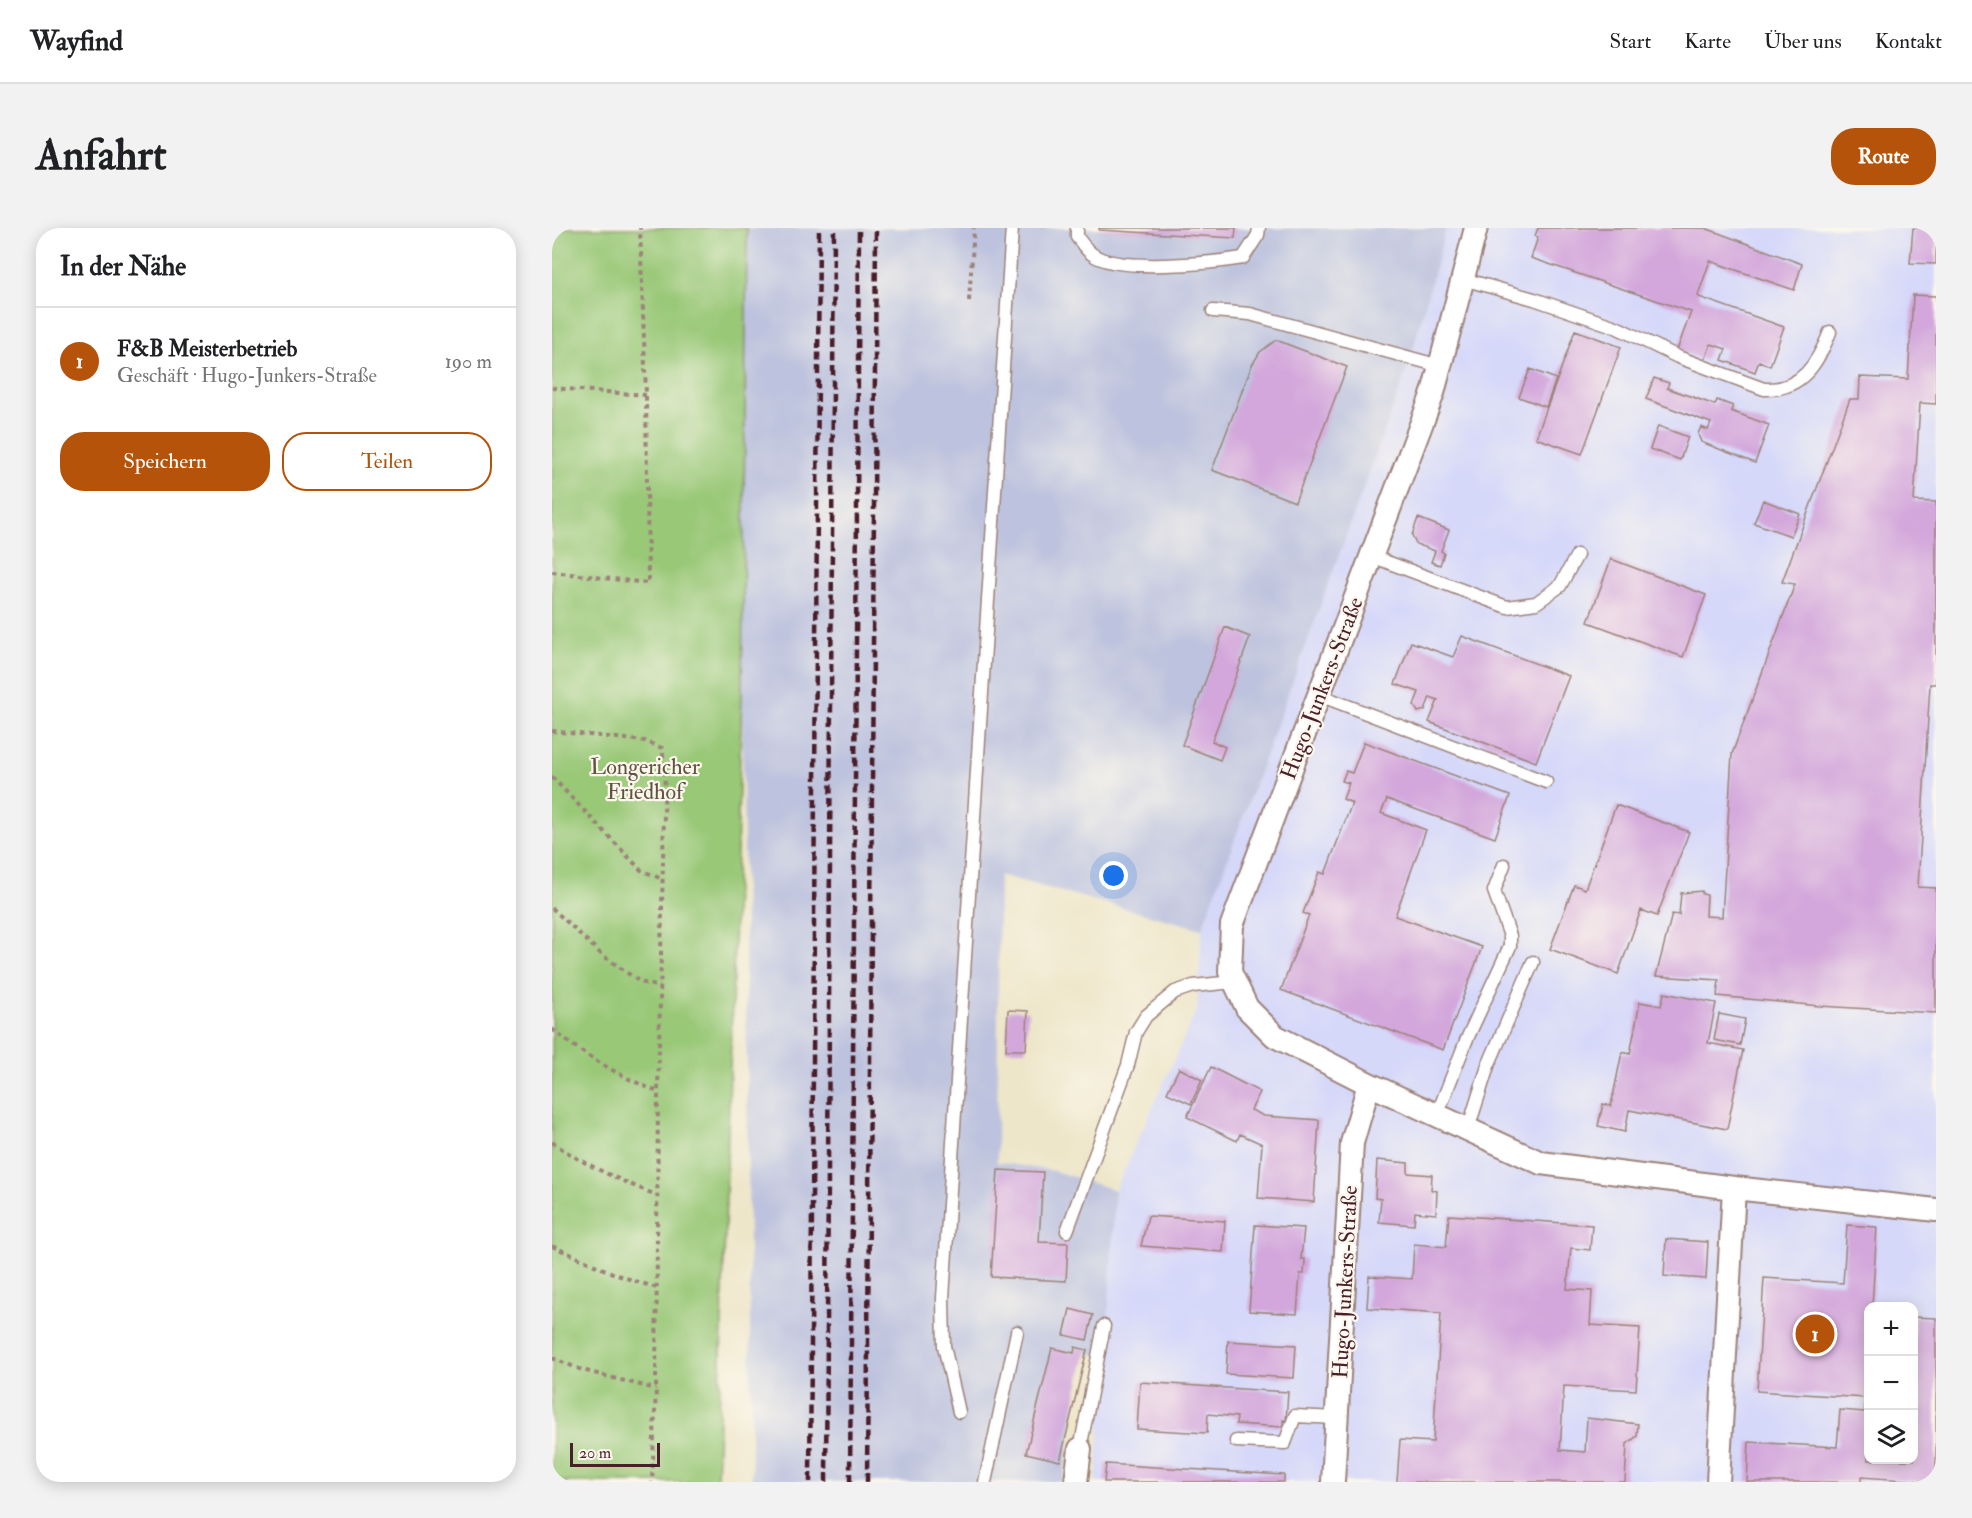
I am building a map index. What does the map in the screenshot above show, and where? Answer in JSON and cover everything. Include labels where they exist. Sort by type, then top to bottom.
[{"type":"street","name":"Hugo-Junkers-Straße","points":[[1476,228],[1433,393],[1232,925],[1230,972],[1234,982],[1247,1008],[1275,1036],[1369,1084],[1541,1163],[1734,1188],[1936,1210]]},
{"type":"street","name":"Hugo-Junkers-Straße","points":[[1334,1482],[1352,1143],[1369,1084]]},
{"type":"street","points":[[1718,1482],[1734,1188]]},
{"type":"street","points":[[1076,1482],[1080,1449]]},
{"type":"lane","points":[[959,1412],[944,1346],[943,1298],[1012,228]]},
{"type":"lane","points":[[1077,228],[1077,237],[1093,256],[1123,265],[1216,262],[1243,258],[1258,235],[1258,228]]},
{"type":"lane","points":[[1463,279],[1534,299],[1616,327],[1678,357],[1764,388],[1778,390],[1788,387],[1812,368],[1822,354],[1830,332]]},
{"type":"lane","points":[[1213,311],[1250,314],[1440,366]]},
{"type":"lane","points":[[1371,556],[1507,607],[1536,603],[1560,586],[1577,555]]},
{"type":"lane","points":[[1319,695],[1546,782]]},
{"type":"lane","points":[[1437,1115],[1466,1041],[1509,946],[1510,936],[1494,891],[1504,865]]},
{"type":"lane","points":[[1468,1130],[1488,1066],[1533,962]]},
{"type":"lane","points":[[1067,1231],[1128,1065],[1136,1032],[1146,1016],[1175,992],[1193,986],[1234,982]]},
{"type":"lane","points":[[1080,1449],[1104,1326]]},
{"type":"lane","points":[[984,1482],[1017,1332]]},
{"type":"lane","points":[[1236,1441],[1285,1443],[1295,1416],[1337,1418]]},
{"type":"path","points":[[552,572],[648,583],[646,394],[640,228]]},
{"type":"path","points":[[969,301],[974,228]]},
{"type":"path","points":[[552,388],[646,394]]},
{"type":"path","points":[[552,731],[645,741],[662,747],[664,768],[658,1092],[656,1389],[652,1482]]},
{"type":"path","points":[[552,777],[641,870],[662,879]]},
{"type":"path","points":[[552,908],[602,954],[640,982],[660,987]]},
{"type":"path","points":[[552,1029],[568,1043],[625,1078],[658,1092]]},
{"type":"path","points":[[552,1142],[566,1152],[627,1184],[658,1196]]},
{"type":"path","points":[[552,1246],[617,1275],[657,1288]]},
{"type":"path","points":[[552,1358],[582,1370],[656,1389]]},
{"type":"path","points":[[552,1479],[566,1482]]},
{"type":"shaded area","points":[[747,228],[1446,228],[1409,364],[1202,929],[999,875],[997,1162],[1054,1171],[1115,1190],[1106,1358],[1083,1351],[1063,1482],[752,1482],[742,692]]},
{"type":"shaded area","points":[[1446,228],[1936,228],[1936,1482],[1096,1482],[1115,1190],[1197,1009],[1202,929],[1409,364]]},
{"type":"green space","name":"Longericher Friedhof","points":[[552,228],[747,228],[742,692],[717,1482],[552,1482]]},
{"type":"building","points":[[1099,228],[1236,228],[1235,238],[1099,230]]},
{"type":"building","points":[[1538,228],[1705,228],[1802,264],[1794,290],[1710,261],[1698,295],[1784,327],[1770,366],[1759,361],[1755,372],[1722,360],[1726,349],[1711,344],[1705,360],[1677,350],[1691,312],[1531,258],[1538,237],[1535,236]]},
{"type":"building","points":[[1913,228],[1936,228],[1936,264],[1910,263]]},
{"type":"building","points":[[1913,295],[1936,296],[1936,404],[1920,403],[1914,501],[1936,502],[1936,684],[1930,684],[1918,887],[1936,888],[1936,1013],[1820,1006],[1717,996],[1719,980],[1656,976],[1672,914],[1679,915],[1681,893],[1702,891],[1702,894],[1707,895],[1706,916],[1722,917],[1732,754],[1795,584],[1782,582],[1850,399],[1859,399],[1860,377],[1908,379]]},
{"type":"building","points":[[1575,330],[1621,347],[1582,454],[1536,438]]},
{"type":"building","points":[[1276,340],[1347,367],[1295,502],[1212,470],[1252,365],[1260,352]]},
{"type":"building","points":[[1530,369],[1556,379],[1546,407],[1519,397]]},
{"type":"building","points":[[1654,378],[1669,383],[1667,388],[1715,405],[1717,400],[1733,406],[1731,411],[1769,425],[1755,463],[1701,442],[1698,434],[1701,427],[1708,430],[1711,423],[1646,399]]},
{"type":"building","points":[[1658,426],[1688,437],[1680,460],[1650,449]]},
{"type":"building","points":[[1763,500],[1800,514],[1791,536],[1754,523]]},
{"type":"building","points":[[1418,518],[1449,530],[1441,551],[1444,553],[1440,565],[1431,562],[1435,551],[1416,544],[1412,535]]},
{"type":"building","points":[[1611,559],[1706,595],[1683,657],[1588,622]]},
{"type":"building","points":[[1225,627],[1250,637],[1212,741],[1225,747],[1220,760],[1182,745]]},
{"type":"building","points":[[1462,636],[1569,676],[1536,762],[1429,722],[1438,700],[1430,697],[1425,710],[1418,712],[1414,705],[1419,692],[1395,684],[1411,642],[1453,657]]},
{"type":"building","points":[[1364,742],[1510,796],[1495,838],[1387,799],[1381,813],[1426,830],[1395,916],[1482,947],[1443,1050],[1281,990],[1309,915],[1303,913],[1319,872],[1325,874],[1352,803],[1343,799],[1349,783],[1342,781],[1346,771],[1352,773]]},
{"type":"building","points":[[1616,805],[1689,832],[1657,916],[1641,910],[1618,974],[1550,949],[1574,885],[1585,889]]},
{"type":"building","points":[[1664,993],[1716,1003],[1708,1043],[1743,1050],[1727,1129],[1629,1110],[1625,1132],[1598,1126],[1603,1104],[1611,1106],[1622,1052],[1630,1054],[1640,1002],[1661,1006]]},
{"type":"building","points":[[1008,1010],[1028,1011],[1026,1050],[1006,1050]]},
{"type":"building","points":[[1719,1014],[1745,1019],[1740,1045],[1714,1040]]},
{"type":"building","points":[[1211,1067],[1260,1092],[1251,1110],[1264,1116],[1319,1120],[1314,1202],[1258,1198],[1262,1144],[1240,1134],[1237,1141],[1187,1117]]},
{"type":"building","points":[[1179,1068],[1202,1080],[1191,1104],[1167,1093]]},
{"type":"building","points":[[1377,1160],[1408,1163],[1408,1173],[1432,1175],[1431,1190],[1437,1191],[1436,1214],[1415,1212],[1414,1225],[1379,1222],[1381,1199],[1375,1198]]},
{"type":"building","points":[[998,1170],[1043,1172],[1039,1242],[1068,1243],[1066,1281],[991,1277]]},
{"type":"building","points":[[1449,1215],[1592,1225],[1590,1250],[1571,1248],[1567,1289],[1592,1291],[1590,1325],[1640,1328],[1636,1390],[1564,1386],[1560,1450],[1585,1452],[1587,1418],[1638,1424],[1637,1436],[1627,1444],[1625,1482],[1397,1482],[1400,1440],[1433,1442],[1441,1313],[1367,1308],[1369,1276],[1412,1279],[1414,1244],[1446,1247]]},
{"type":"building","points":[[1148,1216],[1225,1221],[1223,1252],[1141,1246]]},
{"type":"building","points":[[1255,1225],[1304,1228],[1301,1259],[1305,1259],[1304,1274],[1300,1274],[1297,1314],[1249,1311]]},
{"type":"building","points":[[1847,1225],[1877,1227],[1872,1302],[1864,1302],[1864,1398],[1757,1391],[1764,1278],[1843,1283]]},
{"type":"building","points":[[1666,1239],[1708,1242],[1706,1279],[1664,1276]]},
{"type":"building","points":[[1070,1309],[1093,1315],[1087,1340],[1064,1335]]},
{"type":"building","points":[[1918,1317],[1936,1318],[1936,1482],[1861,1477],[1861,1482],[1747,1482],[1749,1442],[1837,1447],[1840,1410],[1864,1412],[1864,1464],[1918,1464]]},
{"type":"building","points":[[1228,1341],[1296,1345],[1294,1378],[1226,1374]]},
{"type":"building","points":[[1075,1347],[1087,1350],[1060,1461],[1026,1453],[1052,1348],[1074,1353]]},
{"type":"building","points":[[1140,1382],[1288,1392],[1286,1421],[1283,1420],[1283,1427],[1236,1424],[1237,1417],[1208,1414],[1207,1433],[1137,1429]]},
{"type":"building","points":[[1106,1464],[1284,1475],[1284,1482],[1104,1482]]},
{"type":"railway","points":[[810,1482],[819,228]]},
{"type":"railway","points":[[826,1482],[834,228]]},
{"type":"railway","points":[[850,1482],[859,228]]},
{"type":"railway","points":[[867,1482],[876,228]]},
{"type":"place","name":"F&B Meisterbetrieb","points":[[1815,1334]]}]
